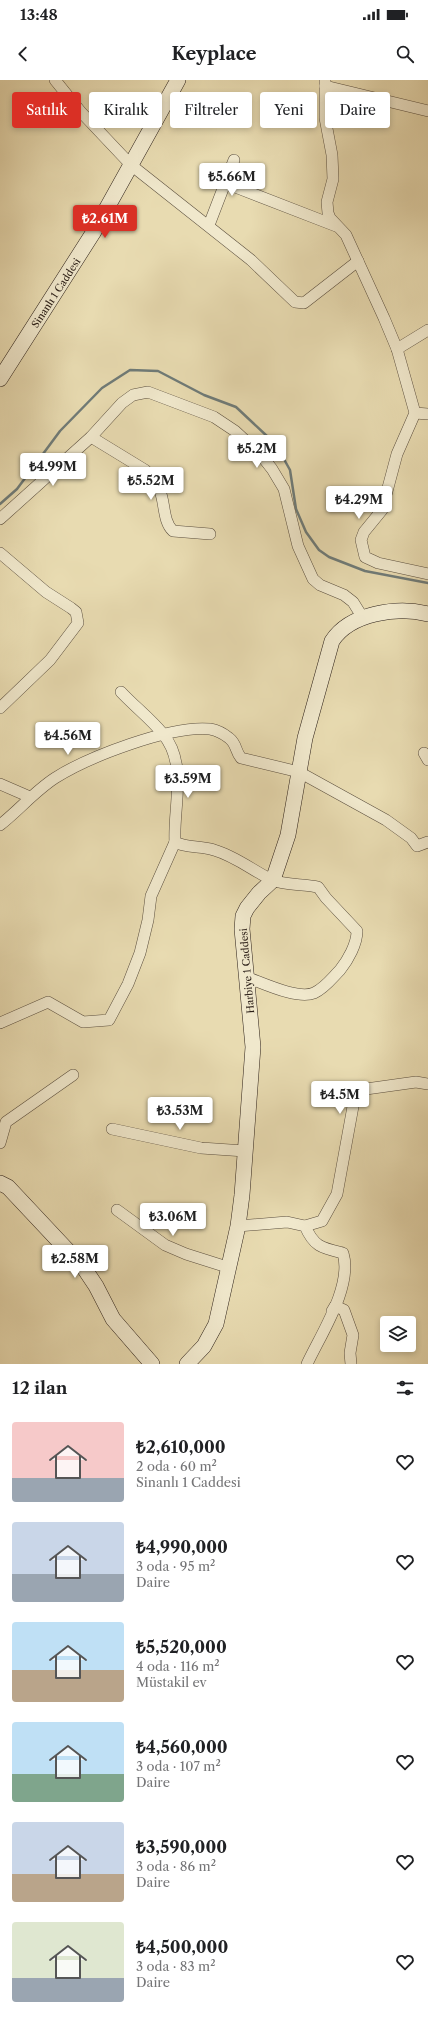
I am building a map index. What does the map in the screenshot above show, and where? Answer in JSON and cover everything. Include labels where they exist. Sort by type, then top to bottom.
[{"type":"street","points":[[55,80],[80,111],[131,165],[161,191],[209,226],[251,260],[290,298],[298,303],[304,303],[358,261]]},
{"type":"street","name":"Sinanlı 1 Caddesi","points":[[0,379],[75,264],[178,80]]},
{"type":"street","points":[[428,111],[325,83],[325,118],[332,155],[333,179],[327,202],[328,213],[346,235],[397,349],[415,413],[397,454],[382,510],[364,532],[361,540],[365,557],[368,559],[378,563],[428,574]]},
{"type":"street","points":[[209,226],[234,160]]},
{"type":"street","points":[[225,183],[338,227]]},
{"type":"street","points":[[397,349],[428,330]]},
{"type":"street","points":[[0,519],[91,437],[122,403],[133,395],[148,392],[214,417],[235,432],[272,469],[284,489],[298,546],[313,579],[318,584],[344,595],[354,602],[363,618]]},
{"type":"street","points":[[415,413],[428,414]]},
{"type":"street","points":[[91,437],[146,470],[161,492],[170,528],[173,531],[210,534]]},
{"type":"street","points":[[0,553],[46,592],[72,608],[78,617],[78,623],[50,660],[0,708]]},
{"type":"street","name":"Harbiye 1 Caddesi","points":[[187,1364],[204,1346],[212,1333],[219,1311],[227,1267],[238,1226],[253,1047],[242,929],[243,916],[252,900],[273,880],[288,835],[311,715],[332,641],[342,629],[363,618],[397,610],[408,610],[428,614]]},
{"type":"street","points":[[0,1023],[48,1002],[83,1022],[109,1020],[128,984],[140,953],[148,920],[151,896],[175,842],[178,774],[169,744],[163,734],[121,692]]},
{"type":"street","points":[[0,825],[30,797],[54,778],[75,766],[163,734],[210,729],[229,738],[236,745],[240,758],[300,772],[386,820],[411,838],[417,846],[428,842]]},
{"type":"street","points":[[0,784],[30,797]]},
{"type":"street","points":[[175,842],[180,845],[199,846],[216,850],[239,860],[273,880],[318,887],[326,898],[354,926],[357,931],[357,939],[344,966],[327,984],[314,993],[295,994],[246,977]]},
{"type":"street","points":[[0,1143],[3,1117],[73,1075]]},
{"type":"street","points":[[238,1226],[287,1222],[305,1226],[322,1221],[337,1194],[354,1101],[366,1089],[416,1082],[428,1084]]},
{"type":"street","points":[[112,1129],[201,1148],[245,1151]]},
{"type":"street","points":[[0,1183],[8,1188],[84,1268],[96,1286],[113,1319],[152,1364]]},
{"type":"street","points":[[117,1210],[165,1246],[227,1267]]},
{"type":"street","points":[[305,1226],[313,1241],[326,1249],[343,1253],[346,1264],[342,1289],[332,1312]]},
{"type":"street","points":[[307,1364],[335,1306],[344,1310],[354,1335],[350,1353],[351,1364]]},
{"type":"waterway","points":[[0,504],[17,489],[60,431],[102,388],[130,370],[158,371],[204,395],[236,407],[268,437],[280,452],[290,470],[296,509],[306,532],[319,550],[329,557],[365,571],[428,583]]}]
